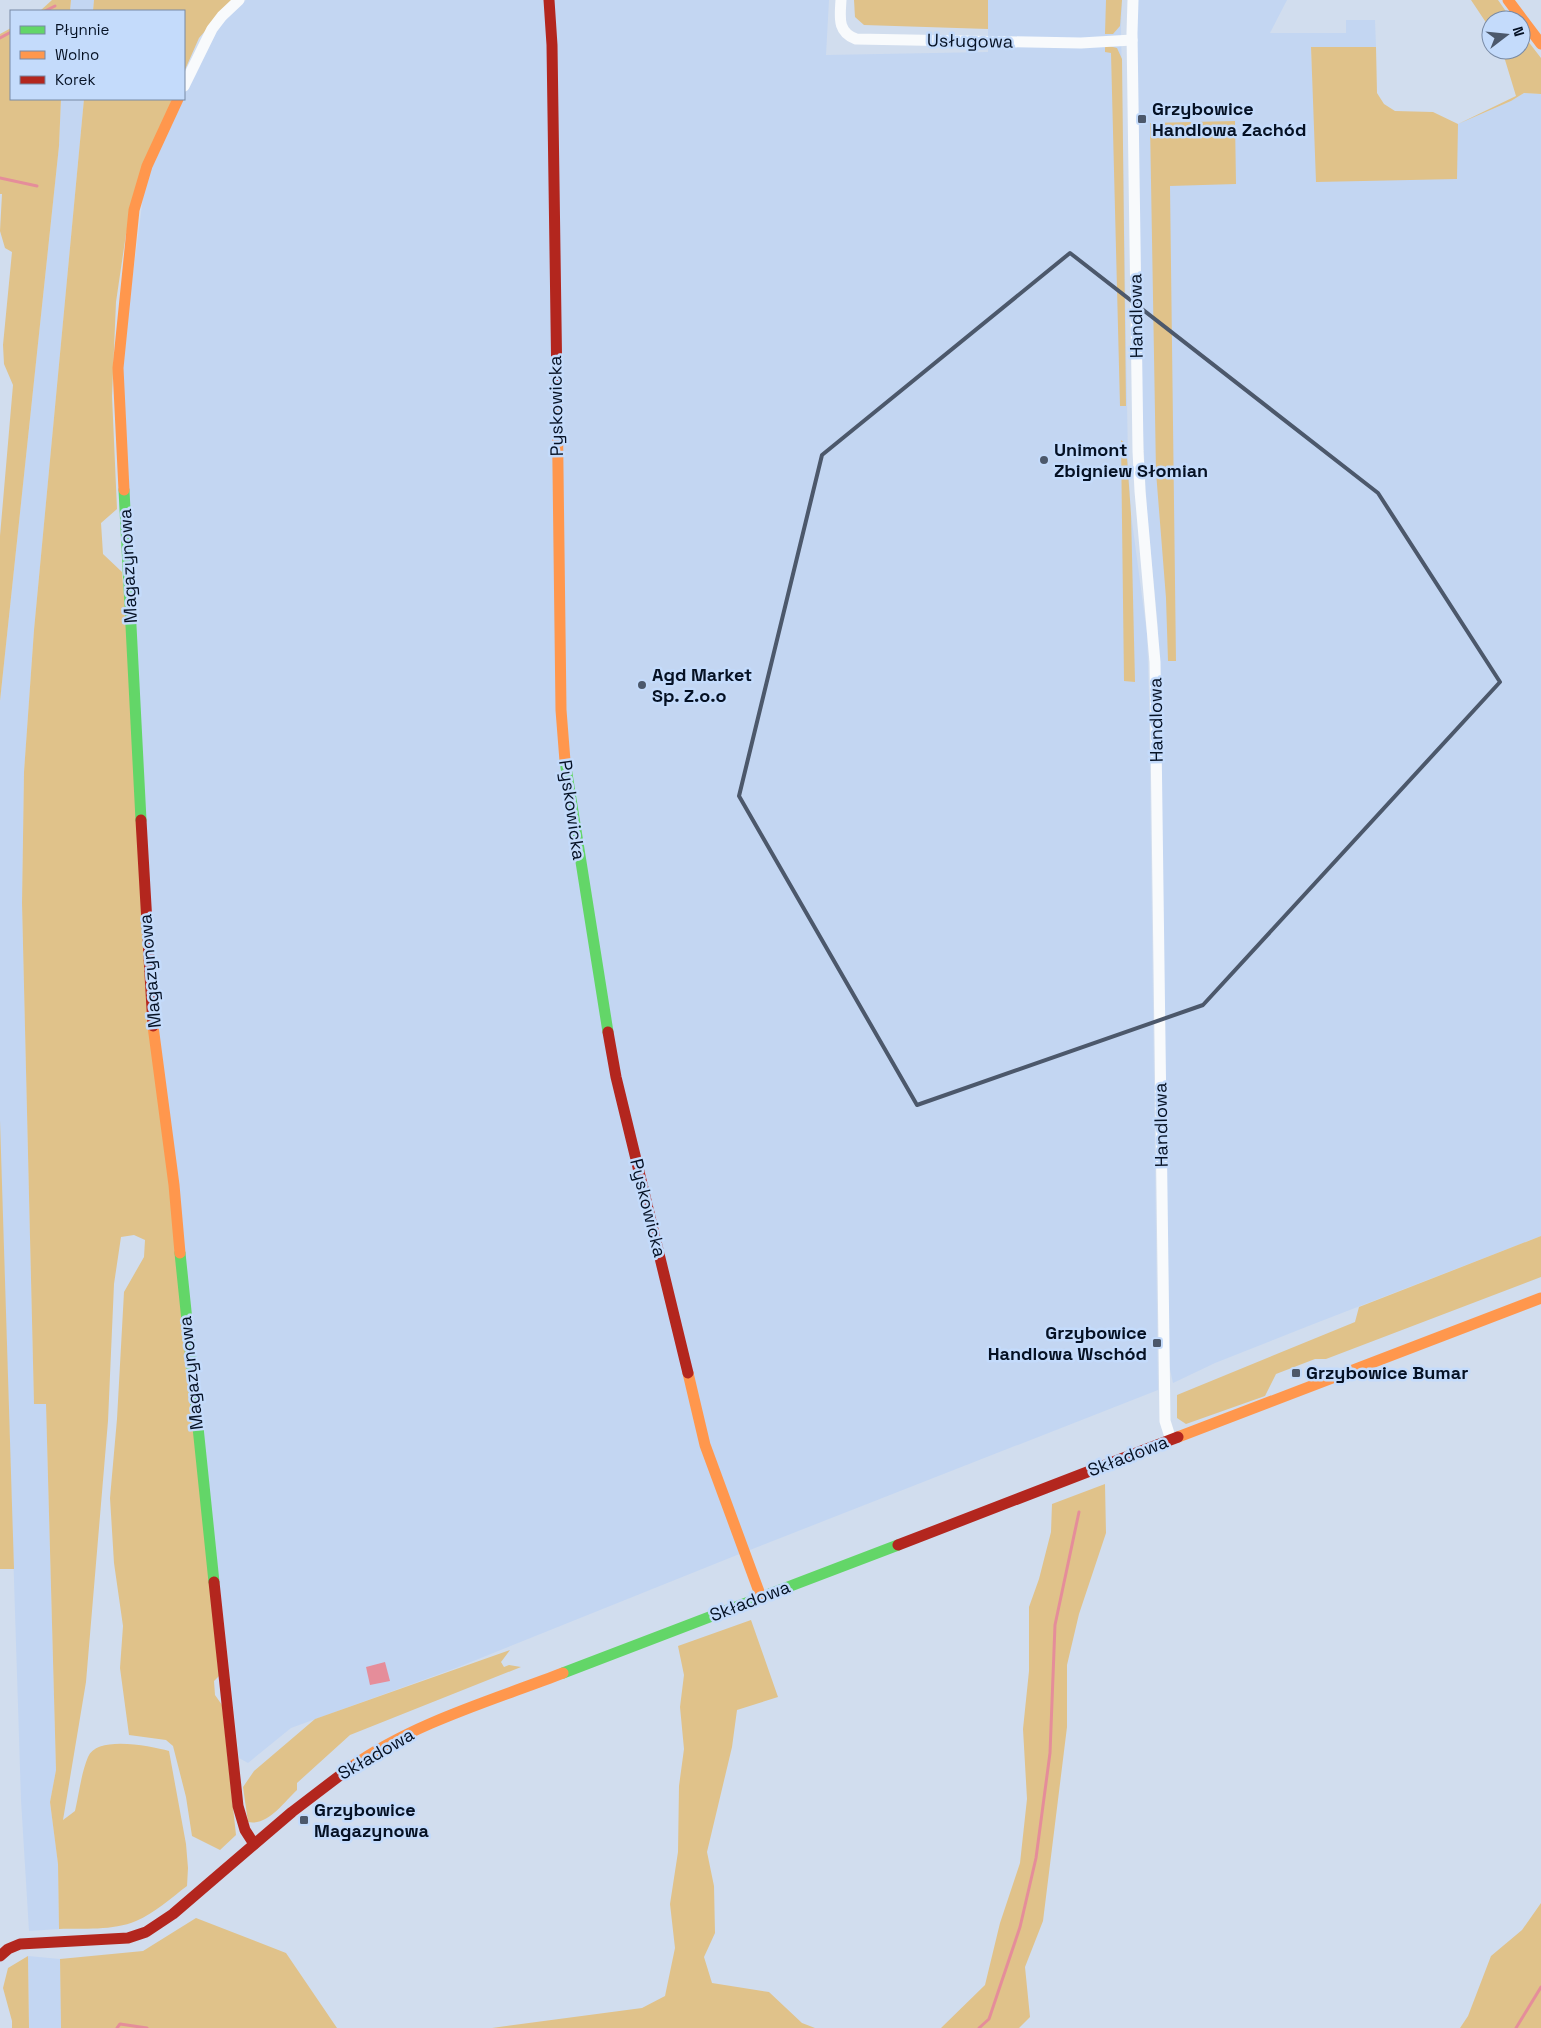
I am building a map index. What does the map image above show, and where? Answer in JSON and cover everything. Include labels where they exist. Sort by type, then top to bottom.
[{"type":"street","points":[[185,84],[212,29],[222,16],[239,0]]},
{"type":"street","name":"Pyskowicka","points":[[549,0],[552,74],[561,693],[566,776],[616,1077],[705,1445],[761,1597]]},
{"type":"street","name":"Usługowa","points":[[841,0],[840,26],[846,34],[856,39],[1081,42],[1132,40]]},
{"type":"street","name":"Handlowa","points":[[1134,0],[1132,40],[1139,484],[1155,662],[1165,1421],[1171,1440]]},
{"type":"street","points":[[1508,0],[1541,44]]},
{"type":"street","name":"Magazynowa","points":[[178,100],[147,166],[134,210],[120,333],[118,377],[151,1007],[174,1186],[185,1313],[235,1781],[241,1823],[246,1834],[254,1844]]},
{"type":"street","name":"Składowa","points":[[0,1955],[12,1946],[20,1944],[123,1939],[146,1932],[173,1914],[337,1776],[372,1752],[402,1736],[452,1715],[1541,1298]]},
{"type":"highlighted area","points":[[1070,253],[1378,493],[1500,682],[1203,1005],[917,1105],[739,796],[822,455]]},
{"type":"shaded area","points":[[52,0],[71,0],[70,10],[41,10]]},
{"type":"shaded area","points":[[71,0],[94,0],[93,10],[70,10]]},
{"type":"shaded area","points":[[94,0],[232,0],[199,38],[185,70],[185,10],[93,10]]},
{"type":"shaded area","points":[[246,0],[829,0],[826,55],[988,52],[988,0],[1122,0],[1128,463],[1131,514],[1147,634],[1149,698],[1158,1390],[737,1555],[456,1668],[291,1728],[248,1763],[239,1758],[157,1025],[121,365],[145,182],[182,100],[185,100],[185,94],[197,67],[222,22]]},
{"type":"shaded area","points":[[854,0],[988,0],[988,29],[864,25],[855,17]]},
{"type":"shaded area","points":[[1106,0],[1122,0],[1120,26],[1113,34],[1105,34]]},
{"type":"shaded area","points":[[1138,0],[1287,0],[1270,33],[1346,33],[1346,20],[1375,20],[1376,47],[1311,47],[1317,182],[1458,124],[1511,101],[1524,93],[1541,94],[1541,1236],[1215,1363],[1173,1383],[1169,1365],[1158,627],[1147,512],[1142,412],[1136,22]]},
{"type":"shaded area","points":[[1471,0],[1498,0],[1505,10],[1481,10],[1481,15]]},
{"type":"shaded area","points":[[10,29],[10,100],[61,100],[59,146],[0,701],[0,536],[13,385],[4,364],[3,345],[12,252],[5,248],[0,231],[2,194],[0,194],[0,34]]},
{"type":"shaded area","points":[[1105,45],[1117,48],[1122,59],[1126,406],[1120,406],[1111,53],[1105,52]]},
{"type":"shaded area","points":[[1531,45],[1541,58],[1541,94],[1524,93],[1511,101],[1458,124],[1516,96],[1505,60],[1531,60]]},
{"type":"shaded area","points":[[1311,47],[1376,47],[1377,93],[1384,104],[1395,111],[1433,112],[1458,124],[1457,179],[1316,182]]},
{"type":"shaded area","points":[[61,100],[84,100],[34,630],[24,772],[22,903],[34,1404],[46,1404],[56,1770],[50,1802],[58,1864],[59,1929],[29,1931],[21,1800],[0,1141],[0,701],[59,146]]},
{"type":"shaded area","points":[[84,100],[172,100],[126,234],[116,302],[112,396],[117,509],[101,523],[103,554],[122,572],[173,1218],[219,1676],[214,1681],[215,1695],[222,1705],[236,1835],[220,1850],[192,1836],[186,1797],[173,1746],[166,1740],[129,1735],[120,1668],[123,1626],[114,1563],[110,1498],[117,1419],[124,1292],[144,1257],[145,1240],[134,1235],[121,1237],[114,1284],[108,1421],[86,1682],[63,1820],[75,1811],[82,1777],[88,1757],[93,1750],[102,1746],[125,1744],[169,1751],[186,1844],[188,1868],[187,1886],[150,1914],[127,1924],[98,1928],[59,1929],[58,1864],[50,1802],[56,1770],[46,1404],[34,1404],[22,903],[24,772],[34,630]]},
{"type":"shaded area","points":[[1235,121],[1236,184],[1170,186],[1176,661],[1168,661],[1166,598],[1156,472],[1150,123]]},
{"type":"shaded area","points":[[1121,440],[1126,444],[1131,514],[1135,682],[1124,681]]},
{"type":"shaded area","points":[[0,1120],[14,1569],[0,1569]]},
{"type":"shaded area","points":[[1541,1236],[1541,1277],[1326,1359],[1315,1359],[1276,1374],[1265,1396],[1186,1424],[1177,1418],[1177,1395],[1355,1322],[1359,1307]]},
{"type":"shaded area","points":[[1105,1484],[1106,1533],[1079,1614],[1067,1665],[1067,1727],[1043,1921],[1025,1967],[1030,2017],[1019,2028],[941,2028],[985,1985],[1000,1923],[1020,1863],[1027,1799],[1023,1729],[1029,1671],[1029,1607],[1039,1579],[1051,1532],[1052,1504]]},
{"type":"shaded area","points":[[751,1620],[778,1697],[737,1710],[732,1747],[707,1852],[714,1886],[715,1933],[704,1957],[712,1983],[769,1992],[802,2023],[815,2028],[492,2028],[642,2008],[665,1996],[675,1948],[670,1904],[678,1852],[679,1786],[684,1749],[680,1707],[684,1675],[678,1646]]},
{"type":"shaded area","points":[[510,1650],[501,1662],[504,1667],[509,1665],[521,1667],[350,1735],[297,1783],[297,1790],[275,1812],[262,1821],[248,1822],[243,1787],[254,1771],[315,1719]]},
{"type":"shaded area","points":[[385,1662],[390,1681],[370,1685],[366,1667]]},
{"type":"shaded area","points":[[1541,1903],[1541,2028],[1460,2028],[1468,2016],[1491,1956],[1522,1930]]},
{"type":"shaded area","points":[[196,1918],[286,1953],[337,2028],[61,2028],[60,1959],[143,1951]]},
{"type":"shaded area","points":[[28,1956],[60,1959],[61,2028],[29,2028]]},
{"type":"shaded area","points":[[28,1956],[29,2028],[12,2028],[12,2021],[3,1988],[8,1968]]},
{"type":"waterway","points":[[47,10],[55,6]]},
{"type":"waterway","points":[[0,38],[10,33]]},
{"type":"waterway","points":[[0,178],[37,186]]},
{"type":"waterway","points":[[979,2028],[989,2019],[1020,1927],[1036,1858],[1050,1753],[1055,1625],[1079,1512]]},
{"type":"waterway","points":[[1516,2028],[1541,1987]]},
{"type":"waterway","points":[[117,2028],[120,2024],[147,2028]]},
{"type":"traffic: fast","points":[[124,490],[141,820]]},
{"type":"traffic: fast","points":[[565,761],[608,1032]]},
{"type":"traffic: fast","points":[[180,1253],[214,1582]]},
{"type":"traffic: fast","points":[[563,1673],[898,1545]]},
{"type":"traffic: slow","points":[[1508,0],[1541,44]]},
{"type":"traffic: slow","points":[[124,490],[118,368],[134,210],[147,166],[178,100]]},
{"type":"traffic: slow","points":[[557,389],[561,710],[565,761]]},
{"type":"traffic: slow","points":[[153,1026],[174,1185],[180,1253]]},
{"type":"traffic: slow","points":[[1178,1437],[1541,1298]]},
{"type":"traffic: slow","points":[[688,1373],[705,1445],[761,1597]]},
{"type":"traffic: slow","points":[[351,1767],[375,1751],[427,1725],[563,1673]]},
{"type":"traffic: jam","points":[[549,0],[552,45],[557,389]]},
{"type":"traffic: jam","points":[[141,820],[153,1026]]},
{"type":"traffic: jam","points":[[608,1032],[616,1077],[688,1373]]},
{"type":"traffic: jam","points":[[898,1545],[1178,1437]]},
{"type":"traffic: jam","points":[[214,1582],[238,1806],[245,1830],[254,1844]]},
{"type":"traffic: jam","points":[[0,1956],[8,1949],[20,1944],[128,1938],[146,1932],[173,1914],[292,1812],[351,1767]]},
{"type":"place","name":"Grzybowice Handlowa Zachód","points":[[1142,119]]},
{"type":"place","name":"Unimont Zbigniew Słomian","points":[[1044,460]]},
{"type":"place","name":"Agd Market Sp. Z.o.o","points":[[642,685]]},
{"type":"place","name":"Grzybowice Handlowa Wschód","points":[[1157,1343]]},
{"type":"place","name":"Grzybowice Bumar","points":[[1296,1373]]},
{"type":"place","name":"Grzybowice Magazynowa","points":[[304,1820]]}]
